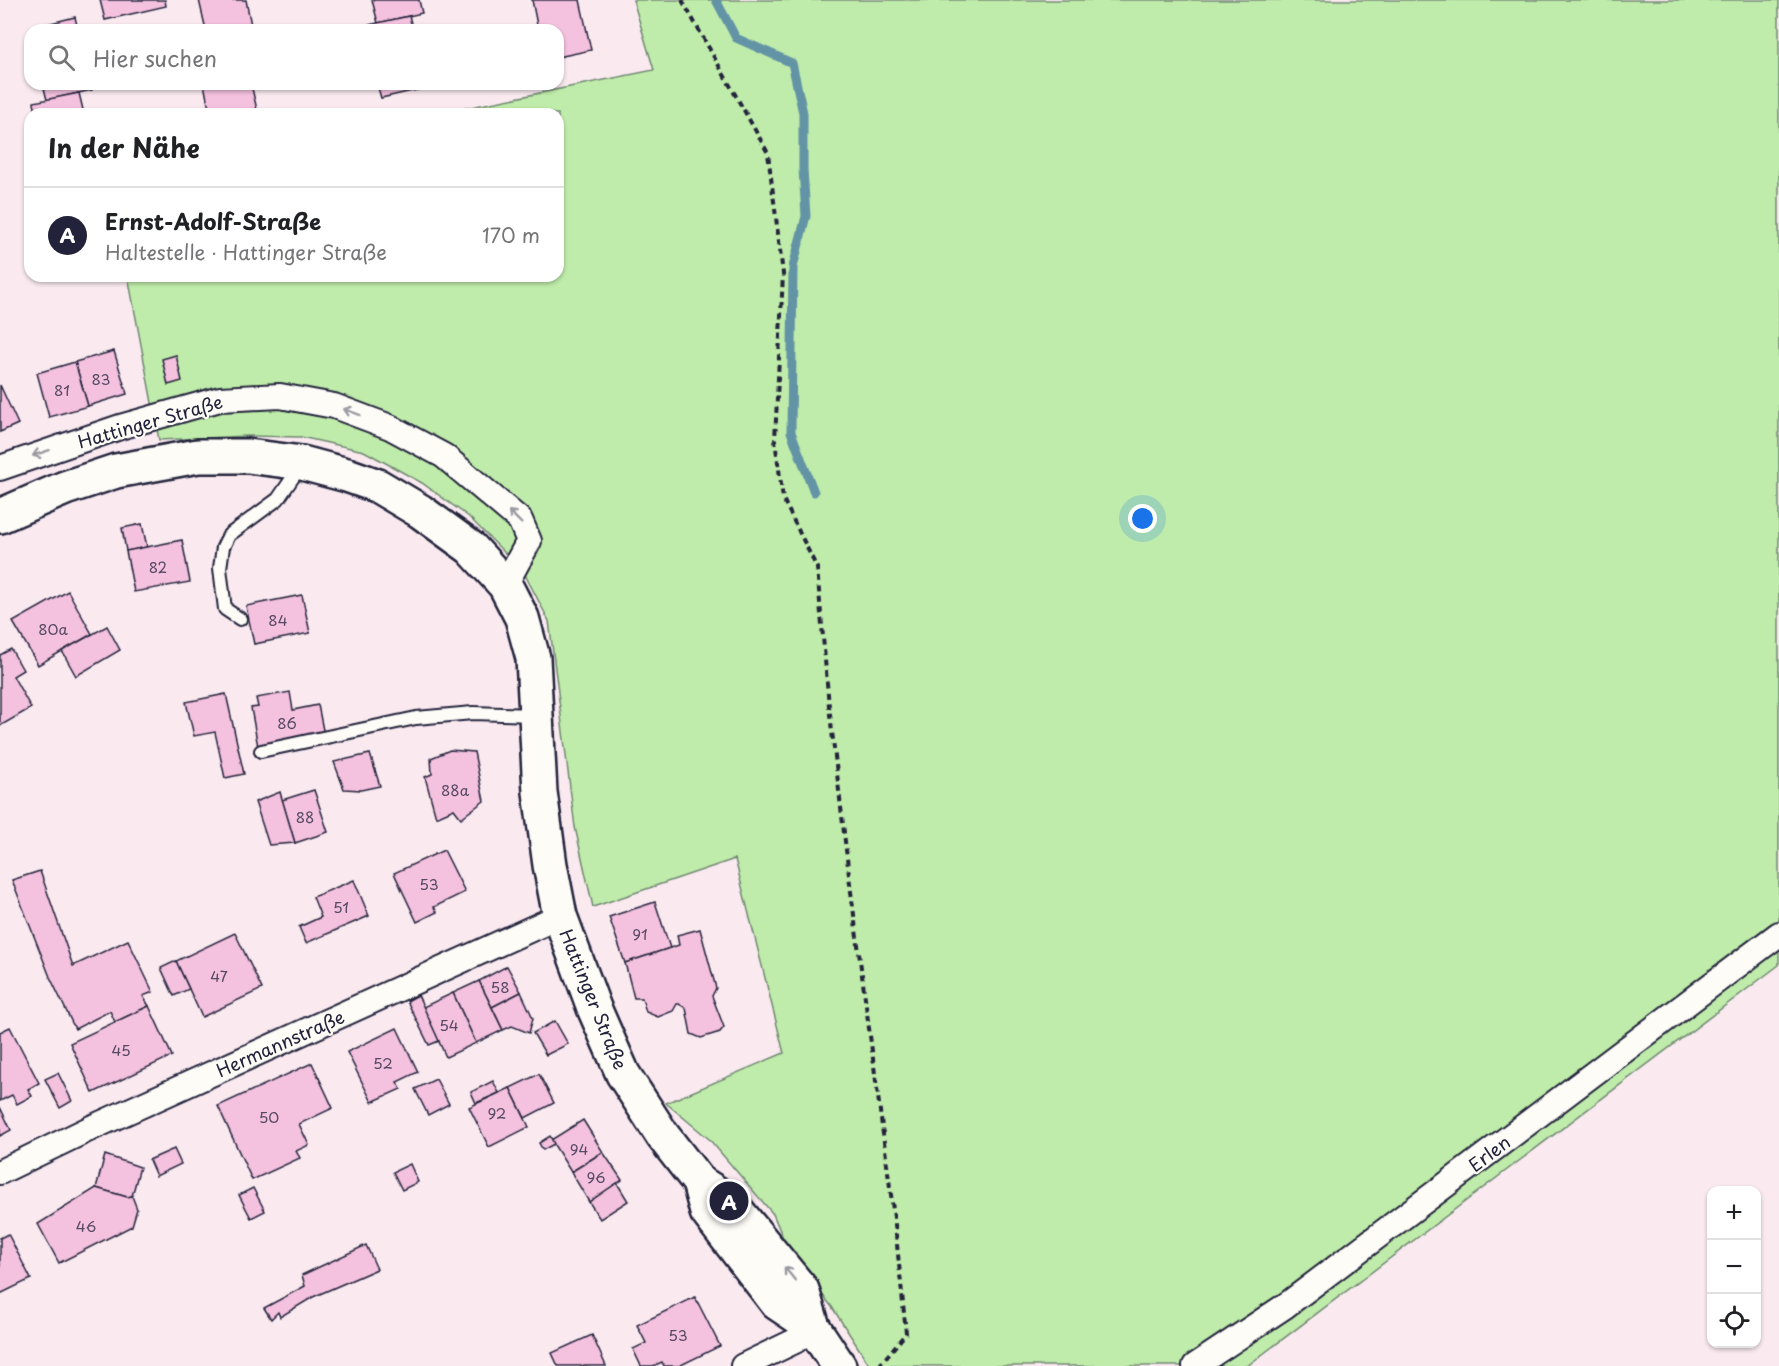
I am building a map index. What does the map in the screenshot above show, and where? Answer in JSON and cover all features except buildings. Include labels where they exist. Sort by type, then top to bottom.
[{"type":"main road","name":"Hattinger Straße","points":[[0,516],[65,488],[116,471],[198,456],[248,456],[302,463],[378,486],[420,511],[471,548],[505,585],[522,618],[533,658],[540,792],[560,916],[590,999],[623,1074],[663,1137],[699,1182],[707,1212],[777,1303],[813,1327],[839,1366]]},
{"type":"street","name":"Hattinger Straße","points":[[0,468],[120,427],[220,399],[279,396],[334,406],[390,427],[444,456],[520,520],[529,541],[505,585]]},
{"type":"street","name":"Hermannstraße","points":[[0,1172],[100,1124],[560,916]]},
{"type":"street","name":"Erlen","points":[[1195,1366],[1285,1306],[1779,934]]},
{"type":"street","points":[[743,1366],[795,1341],[813,1327]]},
{"type":"lane","points":[[240,619],[225,609],[220,568],[223,548],[229,535],[278,499],[302,463]]},
{"type":"lane","points":[[261,751],[416,718],[473,713],[537,715]]},
{"type":"path","points":[[682,0],[768,153],[783,274],[775,440],[783,499],[817,568],[829,706],[895,1225],[906,1333],[879,1366]]},
{"type":"green space","points":[[633,0],[1779,0],[1779,965],[1247,1366],[870,1366],[832,1307],[790,1254],[773,1214],[709,1139],[666,1103],[784,1053],[735,859],[593,907],[575,827],[549,621],[523,571],[469,517],[422,483],[364,451],[301,437],[247,436],[159,440],[129,282],[564,282],[564,108],[466,108],[654,70]]},
{"type":"waterway","points":[[716,0],[736,38],[792,63],[803,113],[806,216],[793,267],[791,432],[814,492]]},
{"type":"place","name":"Ernst-Adolf-Straße","points":[[729,1201]]}]
